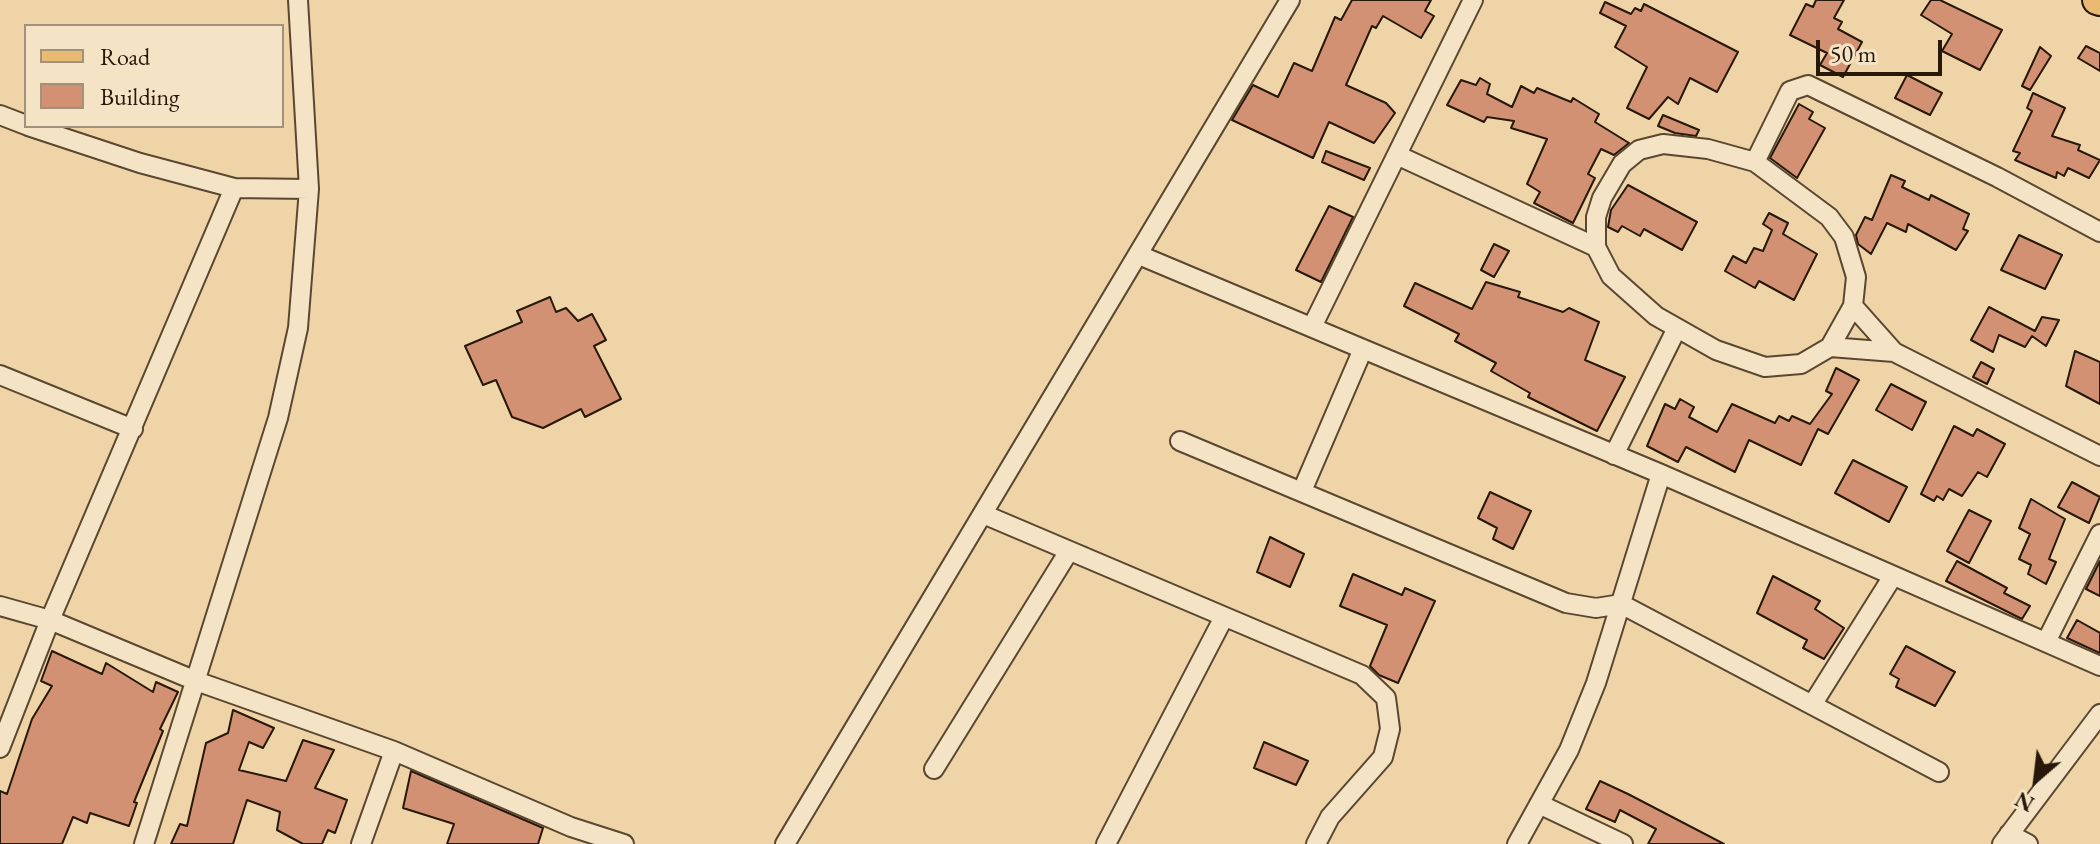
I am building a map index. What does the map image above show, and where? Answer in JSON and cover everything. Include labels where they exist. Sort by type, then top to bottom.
[{"type":"street","points":[[144,844],[278,418],[298,328],[309,189],[298,0]]},
{"type":"street","points":[[785,844],[1290,0]]},
{"type":"street","points":[[1312,327],[1399,156],[1473,0]]},
{"type":"street","points":[[1755,162],[1790,91],[1808,85],[1997,177],[2100,232]]},
{"type":"street","points":[[0,115],[24,125]]},
{"type":"street","points":[[33,128],[140,163],[234,188],[309,189]]},
{"type":"street","points":[[1663,144],[1708,149],[1755,162],[1804,195],[1829,217],[1844,237],[1856,277],[1853,306],[1830,347],[1801,364],[1765,367],[1716,350],[1677,328],[1656,316],[1611,276],[1596,247],[1596,217],[1602,198],[1611,179],[1639,150],[1663,144]]},
{"type":"street","points":[[1399,156],[1596,247]]},
{"type":"street","points":[[0,748],[50,620],[234,188]]},
{"type":"street","points":[[1139,255],[1661,474],[2100,666]]},
{"type":"street","points":[[1853,306],[1894,352],[2100,456]]},
{"type":"street","points":[[1614,455],[1677,328]]},
{"type":"street","points":[[1830,347],[1894,352]]},
{"type":"street","points":[[1302,491],[1363,349]]},
{"type":"street","points":[[0,375],[133,429]]},
{"type":"street","points":[[1180,441],[1566,603],[1596,608],[1621,604],[1939,772]]},
{"type":"street","points":[[1517,844],[1580,723],[1661,474]]},
{"type":"street","points":[[983,514],[1362,675],[1386,698],[1390,729],[1383,757],[1330,817],[1316,844]]},
{"type":"street","points":[[2046,642],[2100,534]]},
{"type":"street","points":[[934,769],[1069,551]]},
{"type":"street","points":[[1812,705],[1893,576]]},
{"type":"street","points":[[0,606],[50,620],[196,681],[394,751],[568,835],[624,844]]},
{"type":"street","points":[[1106,844],[1224,617]]},
{"type":"street","points":[[2028,844],[2006,839],[2100,714]]},
{"type":"street","points":[[361,844],[394,751]]},
{"type":"street","points":[[1539,804],[1623,844]]},
{"type":"building","points":[[1352,0],[1431,0],[1425,11],[1434,16],[1421,38],[1383,16],[1376,28],[1372,26],[1346,85],[1386,103],[1395,113],[1374,143],[1329,122],[1313,158],[1232,120],[1253,85],[1278,97],[1294,63],[1312,71],[1335,17],[1341,20]]},
{"type":"building","points":[[1816,0],[1844,0],[1834,18],[1842,22],[1838,29],[1862,42],[1843,77],[1820,65],[1827,53],[1790,35],[1806,4],[1813,7]]},
{"type":"building","points":[[1931,0],[1940,0],[2002,30],[1980,70],[1942,51],[1952,34],[1921,15]]},
{"type":"building","points":[[1605,2],[1631,14],[1635,8],[1641,11],[1644,4],[1738,52],[1717,92],[1690,78],[1678,104],[1668,97],[1649,119],[1627,108],[1647,67],[1615,47],[1626,26],[1600,13]]},
{"type":"building","points":[[2086,46],[2100,53],[2100,71],[2078,58]]},
{"type":"building","points":[[2040,47],[2051,56],[2030,90],[2022,86]]},
{"type":"building","points":[[1907,75],[1942,93],[1930,115],[1895,98]]},
{"type":"building","points":[[1480,78],[1490,84],[1487,94],[1512,107],[1521,86],[1534,93],[1537,88],[1571,102],[1573,98],[1599,114],[1595,122],[1629,143],[1614,155],[1601,149],[1588,174],[1595,178],[1573,223],[1534,203],[1540,192],[1527,184],[1547,139],[1511,128],[1514,121],[1487,117],[1484,122],[1447,105],[1461,80],[1476,85]]},
{"type":"building","points":[[2033,93],[2065,108],[2052,136],[2080,145],[2078,150],[2100,160],[2089,178],[2068,168],[2064,176],[2057,172],[2056,178],[2015,160],[2020,153],[2013,151],[2032,111],[2027,108]]},
{"type":"building","points":[[1799,104],[1813,112],[1809,119],[1825,128],[1797,178],[1770,158]]},
{"type":"building","points":[[1663,115],[1699,130],[1696,136],[1675,133],[1658,126]]},
{"type":"building","points":[[1326,151],[1370,168],[1364,180],[1322,162]]},
{"type":"building","points":[[1891,175],[1905,181],[1902,187],[1929,200],[1931,195],[1969,214],[1963,229],[1968,231],[1956,250],[1908,224],[1906,232],[1887,223],[1871,254],[1858,244],[1856,235],[1865,217],[1872,220]]},
{"type":"building","points":[[1628,185],[1697,222],[1682,250],[1644,229],[1640,236],[1622,226],[1618,232],[1608,227],[1611,210]]},
{"type":"building","points":[[1329,206],[1353,217],[1321,282],[1296,270]]},
{"type":"building","points":[[1769,213],[1788,223],[1783,234],[1817,254],[1794,300],[1759,281],[1755,288],[1725,271],[1733,256],[1746,263],[1754,248],[1763,251],[1772,230],[1763,224]]},
{"type":"building","points":[[2019,235],[2062,255],[2045,289],[2001,270]]},
{"type":"building","points":[[1494,244],[1509,251],[1494,277],[1481,270]]},
{"type":"building","points":[[1486,282],[1520,292],[1518,297],[1563,312],[1569,308],[1599,322],[1585,360],[1625,377],[1597,431],[1528,397],[1530,393],[1491,371],[1496,363],[1455,341],[1459,334],[1404,306],[1415,283],[1472,309]]},
{"type":"building","points":[[550,297],[556,312],[566,308],[578,321],[592,314],[606,340],[594,346],[621,399],[585,417],[581,409],[543,428],[512,417],[496,380],[483,385],[465,346],[522,322],[517,311]]},
{"type":"building","points":[[1989,307],[2035,331],[2042,317],[2059,320],[2046,346],[2032,336],[2025,347],[1999,335],[1993,352],[1971,340]]},
{"type":"building","points":[[2075,351],[2100,362],[2100,404],[2066,386]]},
{"type":"building","points":[[1981,362],[1994,369],[1987,384],[1973,377]]},
{"type":"building","points":[[1836,368],[1859,380],[1828,434],[1818,429],[1801,465],[1749,440],[1735,472],[1686,447],[1678,462],[1647,446],[1665,404],[1675,409],[1680,399],[1694,407],[1689,417],[1717,432],[1732,404],[1775,423],[1779,416],[1789,421],[1792,416],[1810,424],[1832,394],[1826,391]]},
{"type":"building","points":[[1891,384],[1926,402],[1912,430],[1876,410]]},
{"type":"building","points":[[1954,426],[1973,436],[1977,429],[2005,444],[1987,477],[1978,472],[1962,496],[1949,489],[1943,500],[1937,496],[1934,501],[1921,494]]},
{"type":"building","points":[[1853,460],[1907,487],[1889,522],[1835,493]]},
{"type":"building","points":[[2072,482],[2100,497],[2089,523],[2058,507]]},
{"type":"building","points":[[1490,492],[1531,511],[1513,549],[1493,539],[1497,528],[1478,518]]},
{"type":"building","points":[[2031,499],[2065,519],[2049,559],[2056,562],[2046,584],[2028,574],[2031,565],[2019,559],[2030,534],[2019,528]]},
{"type":"building","points":[[1969,510],[1991,521],[1969,563],[1947,551]]},
{"type":"building","points":[[1270,537],[1304,554],[1290,587],[1257,572]]},
{"type":"building","points":[[1957,561],[2007,588],[2004,593],[2030,606],[2022,619],[1946,581]]},
{"type":"building","points":[[2100,561],[2100,596],[2086,589]]},
{"type":"building","points":[[1353,574],[1402,595],[1405,588],[1435,601],[1398,683],[1379,675],[1370,666],[1387,625],[1340,606]]},
{"type":"building","points":[[1773,576],[1820,601],[1815,609],[1844,628],[1824,659],[1803,648],[1807,640],[1757,613]]},
{"type":"building","points":[[2077,620],[2100,633],[2100,653],[2067,638]]},
{"type":"building","points":[[1906,646],[1955,672],[1935,706],[1896,687],[1899,679],[1890,674]]},
{"type":"building","points":[[52,651],[102,674],[106,663],[153,692],[156,682],[178,692],[160,729],[163,731],[134,802],[137,803],[129,826],[90,813],[87,823],[73,817],[62,844],[0,844],[0,791],[7,794],[32,719],[52,686],[41,681]]},
{"type":"building","points":[[233,710],[274,728],[263,748],[249,742],[239,770],[286,781],[303,740],[334,750],[315,788],[347,800],[335,833],[328,830],[322,844],[303,844],[277,830],[280,812],[247,800],[233,844],[171,844],[180,824],[187,826],[206,743],[228,733]]},
{"type":"building","points":[[1264,742],[1308,761],[1296,785],[1254,768]]},
{"type":"building","points":[[411,771],[543,828],[538,844],[447,844],[454,824],[403,808]]},
{"type":"building","points":[[1600,781],[1724,844],[1648,844],[1656,829],[1620,810],[1615,822],[1586,809]]}]
